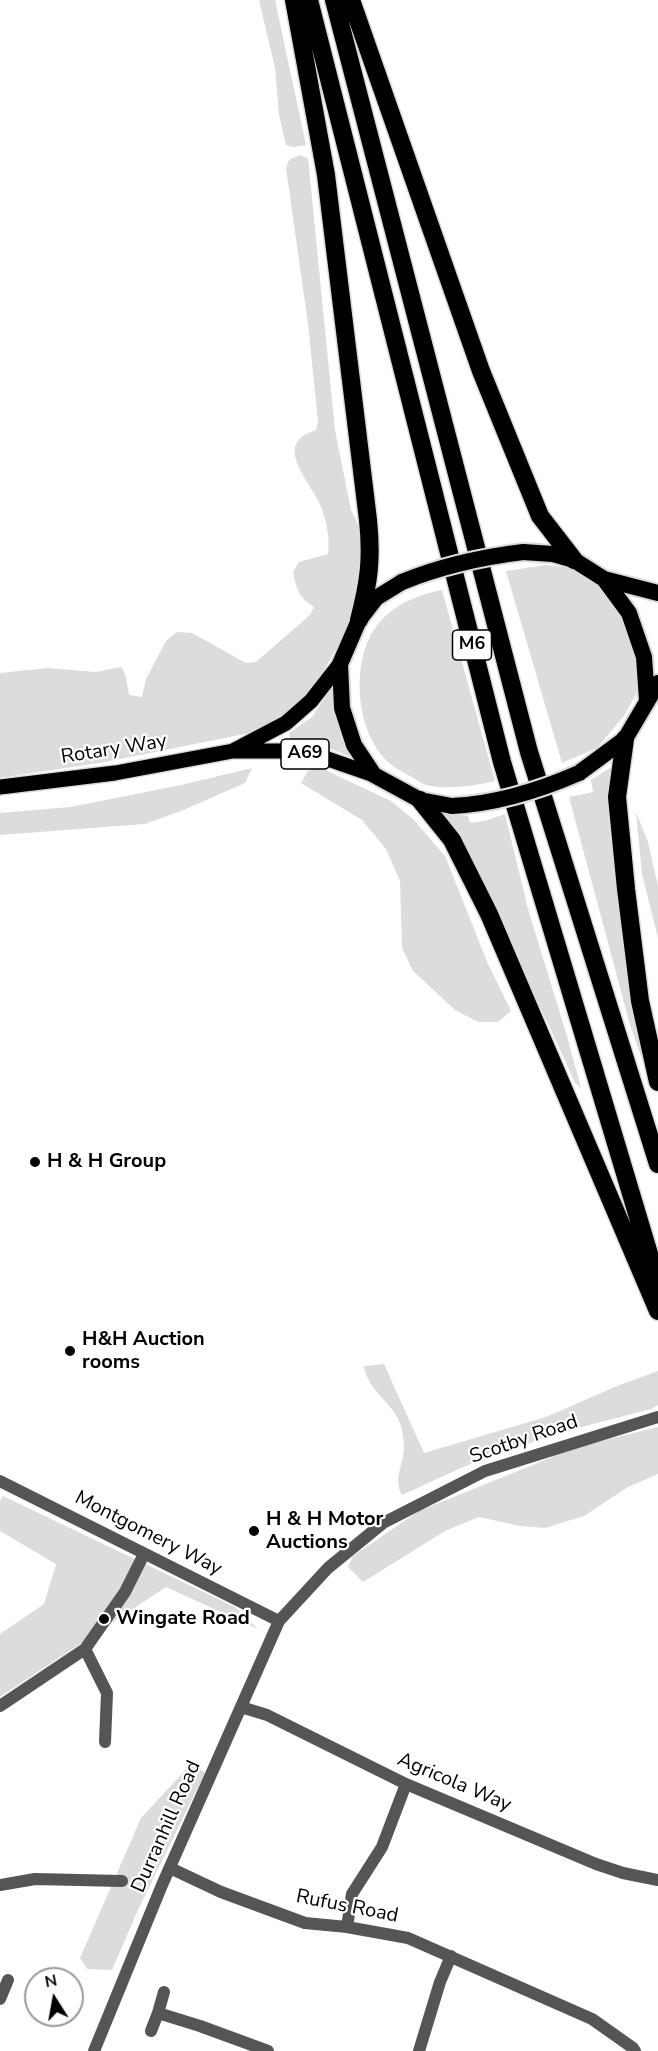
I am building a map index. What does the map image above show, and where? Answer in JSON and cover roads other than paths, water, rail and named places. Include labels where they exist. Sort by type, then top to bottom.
[{"type":"highway","points":[[294,0],[326,175],[368,520],[371,553],[368,588],[359,620]]},
{"type":"highway","name":"M6","points":[[309,0],[502,762],[658,1284]]},
{"type":"highway","name":"M6","points":[[334,0],[529,752],[658,1164]]},
{"type":"highway","points":[[351,0],[481,371],[540,516],[574,560],[604,579],[658,593]]},
{"type":"highway","name":"A69","points":[[574,560],[553,554],[523,552],[492,555],[425,573],[402,582],[376,598],[359,620],[340,664],[342,708],[354,745],[374,775],[420,800],[452,806],[474,805],[538,789],[579,773],[625,739]]},
{"type":"highway","points":[[604,579],[629,613],[644,657],[647,700]]},
{"type":"highway","points":[[658,683],[625,739],[617,797],[640,1001],[658,1082]]},
{"type":"highway","points":[[420,800],[452,840],[489,915],[658,1311]]},
{"type":"main road","name":"Rotary Way","points":[[233,751],[286,723],[311,701],[340,664]]},
{"type":"main road","name":"Rotary Way","points":[[0,787],[115,773],[233,751],[292,751],[322,757],[374,775]]},
{"type":"street","name":"Scotby Road","points":[[279,1621],[328,1568],[383,1522],[485,1471],[654,1418]]},
{"type":"street","name":"Montgomery Way","points":[[0,1481],[279,1621]]},
{"type":"street","points":[[0,1706],[85,1649],[126,1592],[144,1554]]},
{"type":"street","name":"Durranhill Road","points":[[94,2051],[170,1868],[279,1621]]},
{"type":"street","points":[[85,1649],[107,1693],[105,1742]]},
{"type":"street","name":"Agricola Way","points":[[241,1707],[267,1715],[406,1784],[596,1864],[623,1873],[658,1880]]},
{"type":"street","points":[[347,1927],[352,1894],[382,1847],[406,1784]]},
{"type":"street","name":"Rufus Road","points":[[170,1868],[221,1892],[305,1923],[347,1927],[408,1938],[592,2019],[634,2051]]},
{"type":"street","points":[[0,1886],[35,1879],[122,1881]]},
{"type":"street","points":[[419,2051],[440,1982],[451,1956]]},
{"type":"street","points":[[0,1999],[8,1980]]},
{"type":"street","points":[[151,2031],[164,1992]]},
{"type":"street","points":[[158,2013],[268,2051]]},
{"type":"place","name":"H & H Group","points":[[35,1162]]},
{"type":"place","name":"H&H Auction rooms","points":[[70,1351]]},
{"type":"place","name":"H & H Motor Auctions","points":[[254,1531]]},
{"type":"place","name":"Wingate Road","points":[[104,1619]]}]
